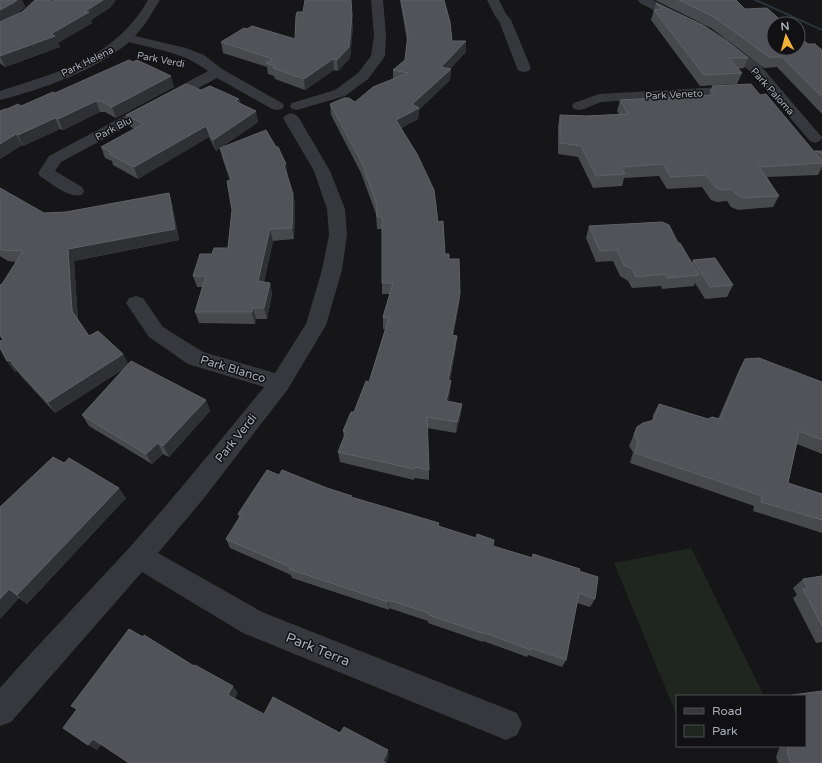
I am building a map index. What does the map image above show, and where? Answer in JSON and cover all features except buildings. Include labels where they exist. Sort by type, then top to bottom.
[{"type":"street","name":"Park Helena","points":[[0,96],[74,69],[112,49],[126,38],[140,23],[154,0]]},
{"type":"street","points":[[288,110],[340,93],[363,76],[378,56],[380,35],[377,0]]},
{"type":"street","points":[[493,0],[500,16],[505,20],[524,68]]},
{"type":"street","points":[[644,0],[692,26]]},
{"type":"street","name":"Park Paloma","points":[[711,36],[755,68],[815,138]]},
{"type":"street","name":"Park Verdi","points":[[0,711],[53,650],[139,556],[195,490],[280,383],[316,325],[332,270],[338,234],[336,209],[322,171],[288,110],[214,69],[191,54],[126,38]]},
{"type":"street","name":"Park Verdi","points":[[112,49],[214,69]]},
{"type":"street","name":"Park Blu","points":[[76,191],[46,173],[55,159],[214,69]]},
{"type":"street","name":"Park Veneto","points":[[579,106],[599,98],[771,88]]},
{"type":"street","name":"Park Blanco","points":[[136,303],[156,332],[196,358],[280,383]]},
{"type":"street","name":"Park Terra","points":[[139,556],[254,623],[506,724]]},
{"type":"green space","points":[[691,548],[764,695],[676,695],[676,714],[614,563]]},
{"type":"waterway","points":[[755,0],[822,30]]}]
